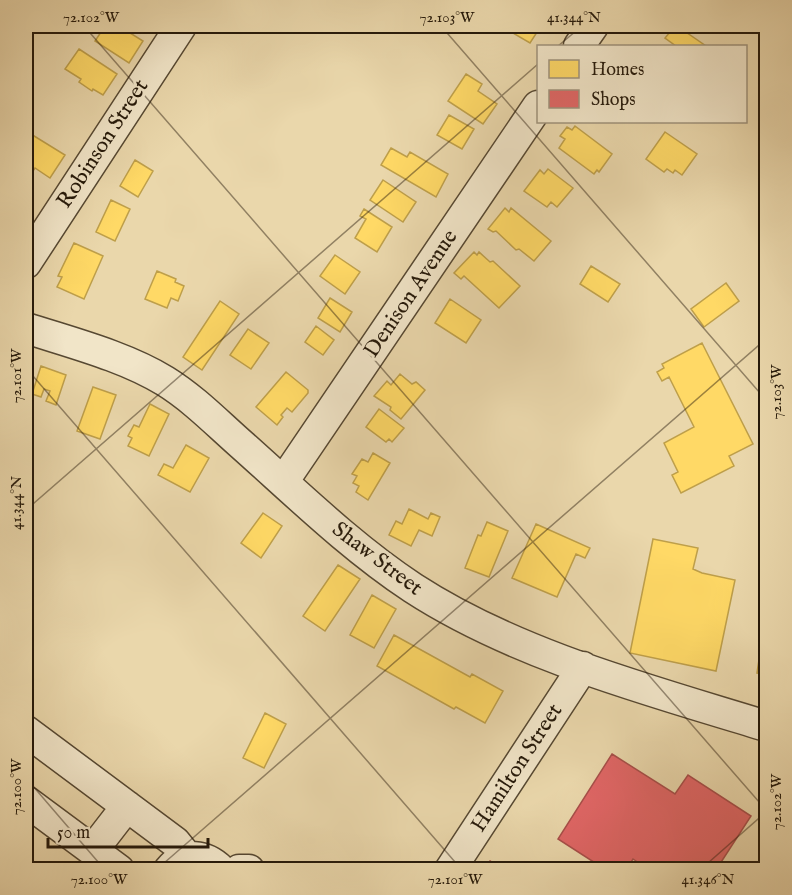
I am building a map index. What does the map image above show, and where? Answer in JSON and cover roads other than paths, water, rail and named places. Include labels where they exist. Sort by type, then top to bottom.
[{"type":"street","name":"Robinson Street","points":[[26,263],[181,26]]},
{"type":"street","points":[[580,45],[593,26]]},
{"type":"street","name":"Denison Avenue","points":[[283,482],[537,107]]},
{"type":"street","name":"Shaw Street","points":[[26,328],[122,361],[166,382],[197,405],[381,565],[434,601],[475,624],[583,667],[673,698],[766,726]]},
{"type":"street","name":"Hamilton Street","points":[[450,870],[583,667]]},
{"type":"street","points":[[26,731],[175,842],[179,864],[203,857],[213,862],[221,870]]},
{"type":"street","points":[[26,801],[119,870]]},
{"type":"street","points":[[93,850],[127,806]]},
{"type":"street","points":[[239,870],[249,870]]}]
